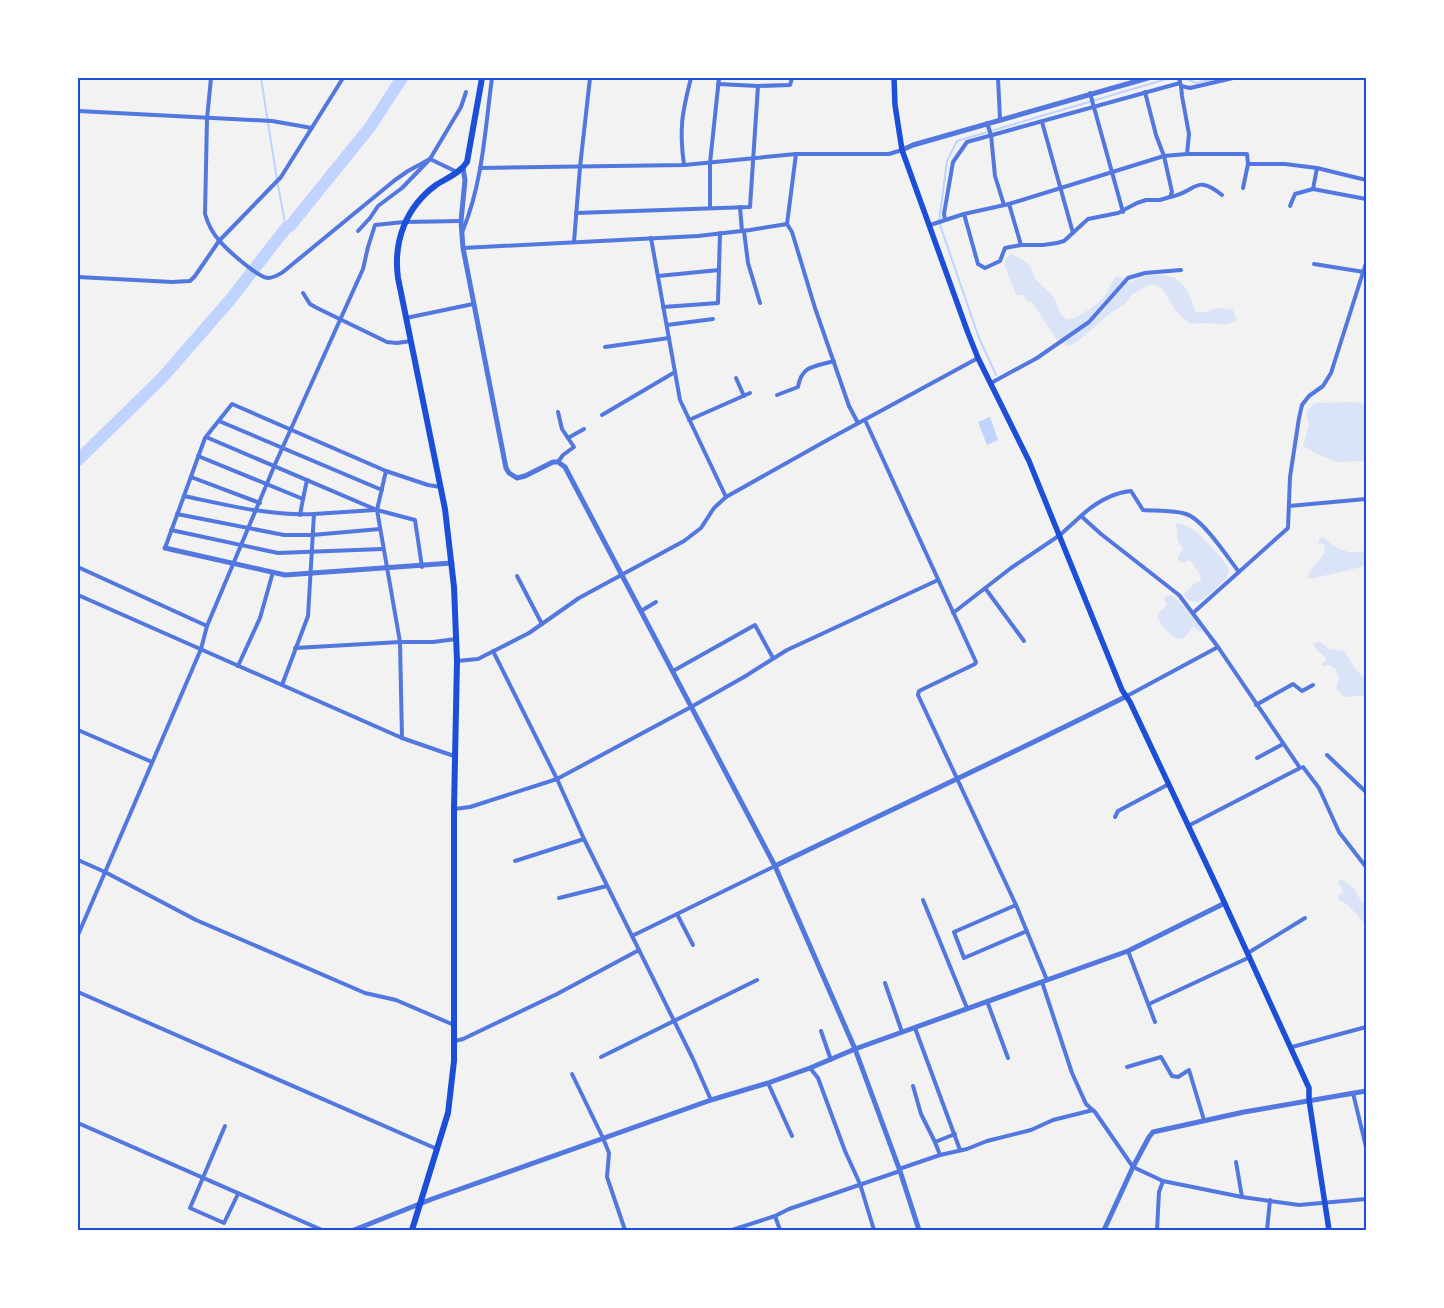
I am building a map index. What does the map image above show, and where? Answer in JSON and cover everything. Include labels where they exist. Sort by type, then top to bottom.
[{"type":"highway","points":[[412,1230],[448,1112],[455,1041],[454,756],[457,661],[452,564],[441,487],[396,261],[404,222],[411,210],[422,196],[463,168],[469,155],[482,78]]},
{"type":"main road","points":[[894,78],[895,106],[902,150],[978,358],[1029,462],[1122,690],[1127,696],[1225,903],[1309,1088],[1309,1100],[1329,1230]]},
{"type":"street","points":[[212,78],[207,119],[205,214],[210,228],[219,241],[256,273],[267,278],[276,276],[402,176],[430,159]]},
{"type":"street","points":[[78,277],[190,281],[219,241],[281,177],[343,78]]},
{"type":"street","points":[[462,232],[472,205],[480,168],[492,78]]},
{"type":"street","points":[[574,242],[590,78]]},
{"type":"street","points":[[684,165],[680,134],[681,119],[691,78]]},
{"type":"street","points":[[710,208],[710,163],[719,78]]},
{"type":"street","points":[[718,84],[790,85],[792,78]]},
{"type":"street","points":[[998,78],[1000,119]]},
{"type":"street","points":[[480,168],[684,165],[796,154],[889,154],[913,145],[1131,80],[1148,78]]},
{"type":"street","points":[[1179,78],[1189,134],[1187,154]]},
{"type":"street","points":[[945,220],[944,214],[953,162],[967,142],[1145,92],[1181,84],[1190,88],[1233,78]]},
{"type":"street","points":[[576,213],[750,207],[758,86]]},
{"type":"street","points":[[358,231],[378,206],[402,188],[430,159],[461,107],[466,92]]},
{"type":"street","points":[[1145,92],[1156,135],[1164,156],[1172,192],[1170,197]]},
{"type":"street","points":[[1090,93],[1122,212]]},
{"type":"street","points":[[78,112],[272,122],[312,128]]},
{"type":"street","points":[[1042,122],[1073,233]]},
{"type":"street","points":[[987,123],[991,135],[995,176],[1004,205]]},
{"type":"street","points":[[796,154],[787,224],[792,232],[849,406],[858,423]]},
{"type":"street","points":[[930,225],[964,214],[1009,204],[1164,156],[1247,154],[1248,164],[1244,188]]},
{"type":"street","points":[[430,159],[457,172]]},
{"type":"street","points":[[1248,164],[1285,164],[1317,168],[1366,180]]},
{"type":"street","points":[[463,168],[465,180],[461,222],[463,248],[506,468],[509,473],[518,478],[553,462],[558,462],[565,467],[775,866],[856,1049],[919,1230]]},
{"type":"street","points":[[1313,189],[1317,168]]},
{"type":"street","points":[[964,214],[978,265],[985,268],[1000,261],[1004,248],[1020,245],[1057,244],[1064,241],[1088,219],[1122,212],[1146,200],[1160,200],[1184,193],[1201,184],[1207,184],[1222,195]]},
{"type":"street","points":[[1290,206],[1295,194],[1313,189],[1366,199]]},
{"type":"street","points":[[1009,204],[1020,245]]},
{"type":"street","points":[[740,207],[748,263],[760,303]]},
{"type":"street","points":[[78,935],[201,649],[207,626],[275,466],[363,269],[375,226],[404,222],[461,222]]},
{"type":"street","points":[[463,248],[720,234],[787,224]]},
{"type":"street","points":[[663,307],[718,303],[720,234]]},
{"type":"street","points":[[651,238],[680,400],[726,497]]},
{"type":"street","points":[[1193,613],[1288,528],[1290,477],[1298,418],[1302,405],[1309,396],[1322,386],[1331,373],[1366,263]]},
{"type":"street","points":[[1314,264],[1364,272]]},
{"type":"street","points":[[658,276],[719,270]]},
{"type":"street","points":[[991,383],[1037,358],[1089,322],[1128,278],[1145,273],[1181,270]]},
{"type":"street","points":[[303,293],[310,304],[387,342],[397,343],[411,340]]},
{"type":"street","points":[[406,318],[473,304]]},
{"type":"street","points":[[667,325],[713,319]]},
{"type":"street","points":[[605,347],[669,338]]},
{"type":"street","points":[[457,661],[478,659],[529,633],[579,598],[696,534],[714,508],[726,497],[978,358]]},
{"type":"street","points":[[777,395],[796,389],[804,372],[834,361]]},
{"type":"street","points":[[602,415],[675,372]]},
{"type":"street","points":[[736,378],[744,396]]},
{"type":"street","points":[[689,420],[750,393]]},
{"type":"street","points":[[441,487],[386,471],[232,404],[206,437],[165,548],[285,575],[452,564]]},
{"type":"street","points":[[558,412],[562,429],[574,447],[563,455],[558,462]]},
{"type":"street","points":[[220,420],[382,490]]},
{"type":"street","points":[[865,420],[976,662],[920,691],[918,695],[958,778],[1027,931],[1072,1073],[1086,1104],[1093,1110],[1133,1167],[1164,1181],[1242,1197],[1299,1205],[1366,1199]]},
{"type":"street","points":[[568,438],[584,429]]},
{"type":"street","points":[[206,437],[377,510],[415,520],[422,567]]},
{"type":"street","points":[[198,456],[303,499]]},
{"type":"street","points":[[386,471],[377,510],[382,548],[400,642],[402,738]]},
{"type":"street","points":[[191,477],[260,503]]},
{"type":"street","points":[[300,515],[306,480]]},
{"type":"street","points":[[953,613],[1011,568],[1060,535],[1094,504],[1119,493],[1131,491],[1143,510],[1183,513],[1193,517],[1213,538],[1239,572]]},
{"type":"street","points":[[184,496],[256,511],[300,515],[377,510]]},
{"type":"street","points":[[1289,506],[1366,499]]},
{"type":"street","points":[[177,514],[284,535],[312,535],[380,529]]},
{"type":"street","points":[[282,685],[308,616],[314,514]]},
{"type":"street","points":[[1081,516],[1100,534],[1179,596],[1218,647],[1300,768],[1188,826]]},
{"type":"street","points":[[171,530],[278,553],[382,548]]},
{"type":"street","points":[[80,568],[207,626]]},
{"type":"street","points":[[238,666],[260,618],[273,572]]},
{"type":"street","points":[[518,576],[542,624]]},
{"type":"street","points":[[454,809],[470,806],[558,779],[691,707],[787,650],[938,580]]},
{"type":"street","points":[[985,588],[1024,641]]},
{"type":"street","points":[[78,595],[402,738],[454,756]]},
{"type":"street","points":[[641,611],[656,602]]},
{"type":"street","points":[[673,671],[755,625],[773,658]]},
{"type":"street","points":[[295,648],[433,642],[456,639]]},
{"type":"street","points":[[632,936],[1028,746],[1218,647]]},
{"type":"street","points":[[493,651],[558,779],[584,839],[693,1059],[711,1100]]},
{"type":"street","points":[[1256,705],[1293,684],[1302,691],[1313,685]]},
{"type":"street","points":[[78,730],[152,762]]},
{"type":"street","points":[[1257,758],[1283,744]]},
{"type":"street","points":[[1327,755],[1366,792]]},
{"type":"street","points":[[1303,766],[1319,788],[1339,832],[1366,867]]},
{"type":"street","points":[[1115,817],[1118,812],[1169,784]]},
{"type":"street","points":[[515,861],[584,839]]},
{"type":"street","points":[[78,860],[105,872],[196,920],[365,993],[396,1000],[454,1025]]},
{"type":"street","points":[[559,898],[607,886]]},
{"type":"street","points":[[923,900],[967,1008]]},
{"type":"street","points":[[354,1230],[420,1204],[711,1100],[768,1083],[967,1008],[1128,952],[1225,903]]},
{"type":"street","points":[[1016,905],[954,932],[964,958],[1027,931]]},
{"type":"street","points":[[677,914],[693,945]]},
{"type":"street","points":[[1149,1004],[1249,955],[1305,918]]},
{"type":"street","points":[[455,1041],[463,1039],[557,994],[639,950]]},
{"type":"street","points":[[1128,952],[1155,1022]]},
{"type":"street","points":[[602,1057],[757,980]]},
{"type":"street","points":[[885,983],[902,1032]]},
{"type":"street","points":[[78,992],[437,1149]]},
{"type":"street","points":[[987,1001],[1008,1058]]},
{"type":"street","points":[[1292,1047],[1366,1027]]},
{"type":"street","points":[[915,1028],[960,1150]]},
{"type":"street","points":[[821,1031],[831,1060]]},
{"type":"street","points":[[1127,1067],[1161,1057],[1172,1076],[1178,1077],[1189,1070],[1204,1120]]},
{"type":"street","points":[[810,1068],[818,1078],[845,1151],[860,1184],[874,1230]]},
{"type":"street","points":[[572,1074],[604,1138],[609,1153],[607,1177],[625,1230]]},
{"type":"street","points":[[768,1083],[792,1136]]},
{"type":"street","points":[[913,1086],[921,1114],[940,1155]]},
{"type":"street","points":[[1104,1230],[1148,1137],[1153,1132],[1204,1120],[1366,1091]]},
{"type":"street","points":[[1353,1093],[1366,1147]]},
{"type":"street","points":[[732,1230],[940,1155],[987,1140],[1032,1130],[1060,1118],[1093,1110]]},
{"type":"street","points":[[78,1123],[322,1230]]},
{"type":"street","points":[[225,1126],[190,1208],[224,1223],[238,1194]]},
{"type":"street","points":[[935,1142],[955,1134]]},
{"type":"street","points":[[1236,1162],[1242,1197]]},
{"type":"street","points":[[1157,1230],[1159,1192],[1164,1181]]},
{"type":"street","points":[[1268,1230],[1270,1200]]},
{"type":"street","points":[[775,1216],[780,1230]]},
{"type":"shaded area","points":[[1012,254],[1028,264],[1037,281],[1052,295],[1060,313],[1067,319],[1079,316],[1100,301],[1117,276],[1125,278],[1128,282],[1143,277],[1161,275],[1173,278],[1183,285],[1191,298],[1196,312],[1219,308],[1233,310],[1237,320],[1229,324],[1190,324],[1176,311],[1162,288],[1148,285],[1133,294],[1124,305],[1109,314],[1077,342],[1069,346],[1058,342],[1032,302],[1027,301],[1023,295],[1016,295],[1004,264],[1008,256]]},
{"type":"shaded area","points":[[1354,402],[1366,404],[1366,461],[1336,462],[1303,446],[1309,424],[1306,413],[1314,403]]},
{"type":"shaded area","points":[[1177,523],[1195,531],[1215,551],[1228,568],[1229,572],[1224,580],[1199,602],[1190,601],[1184,594],[1196,582],[1200,581],[1201,576],[1191,561],[1188,560],[1184,563],[1178,561],[1178,556],[1183,549],[1178,542],[1178,529],[1175,525]]},
{"type":"shaded area","points":[[1323,537],[1332,545],[1349,552],[1366,550],[1366,566],[1310,579],[1307,578],[1323,555],[1324,545],[1318,543],[1319,539]]},
{"type":"shaded area","points":[[1165,596],[1173,596],[1194,616],[1203,632],[1200,632],[1193,626],[1186,636],[1178,638],[1173,637],[1165,629],[1157,618],[1158,614],[1167,605],[1164,600]]},
{"type":"shaded area","points":[[1319,641],[1329,649],[1344,651],[1356,670],[1366,679],[1366,697],[1346,697],[1340,693],[1336,688],[1339,677],[1336,670],[1330,665],[1322,666],[1322,663],[1327,661],[1313,643]]},
{"type":"shaded area","points":[[1343,880],[1355,889],[1361,901],[1366,905],[1366,925],[1348,905],[1338,899],[1338,896],[1343,892],[1338,881]]},
{"type":"water","points":[[990,417],[998,440],[987,445],[978,422]]},
{"type":"waterway","points":[[261,78],[286,228]]},
{"type":"waterway","points":[[78,460],[162,378],[230,300],[286,228],[290,226],[370,127],[402,78]]},
{"type":"waterway","points":[[996,375],[979,338],[939,222],[947,161],[957,141],[1170,78]]},
{"type":"waterway","points":[[1185,78],[1196,83],[1219,78]]}]
